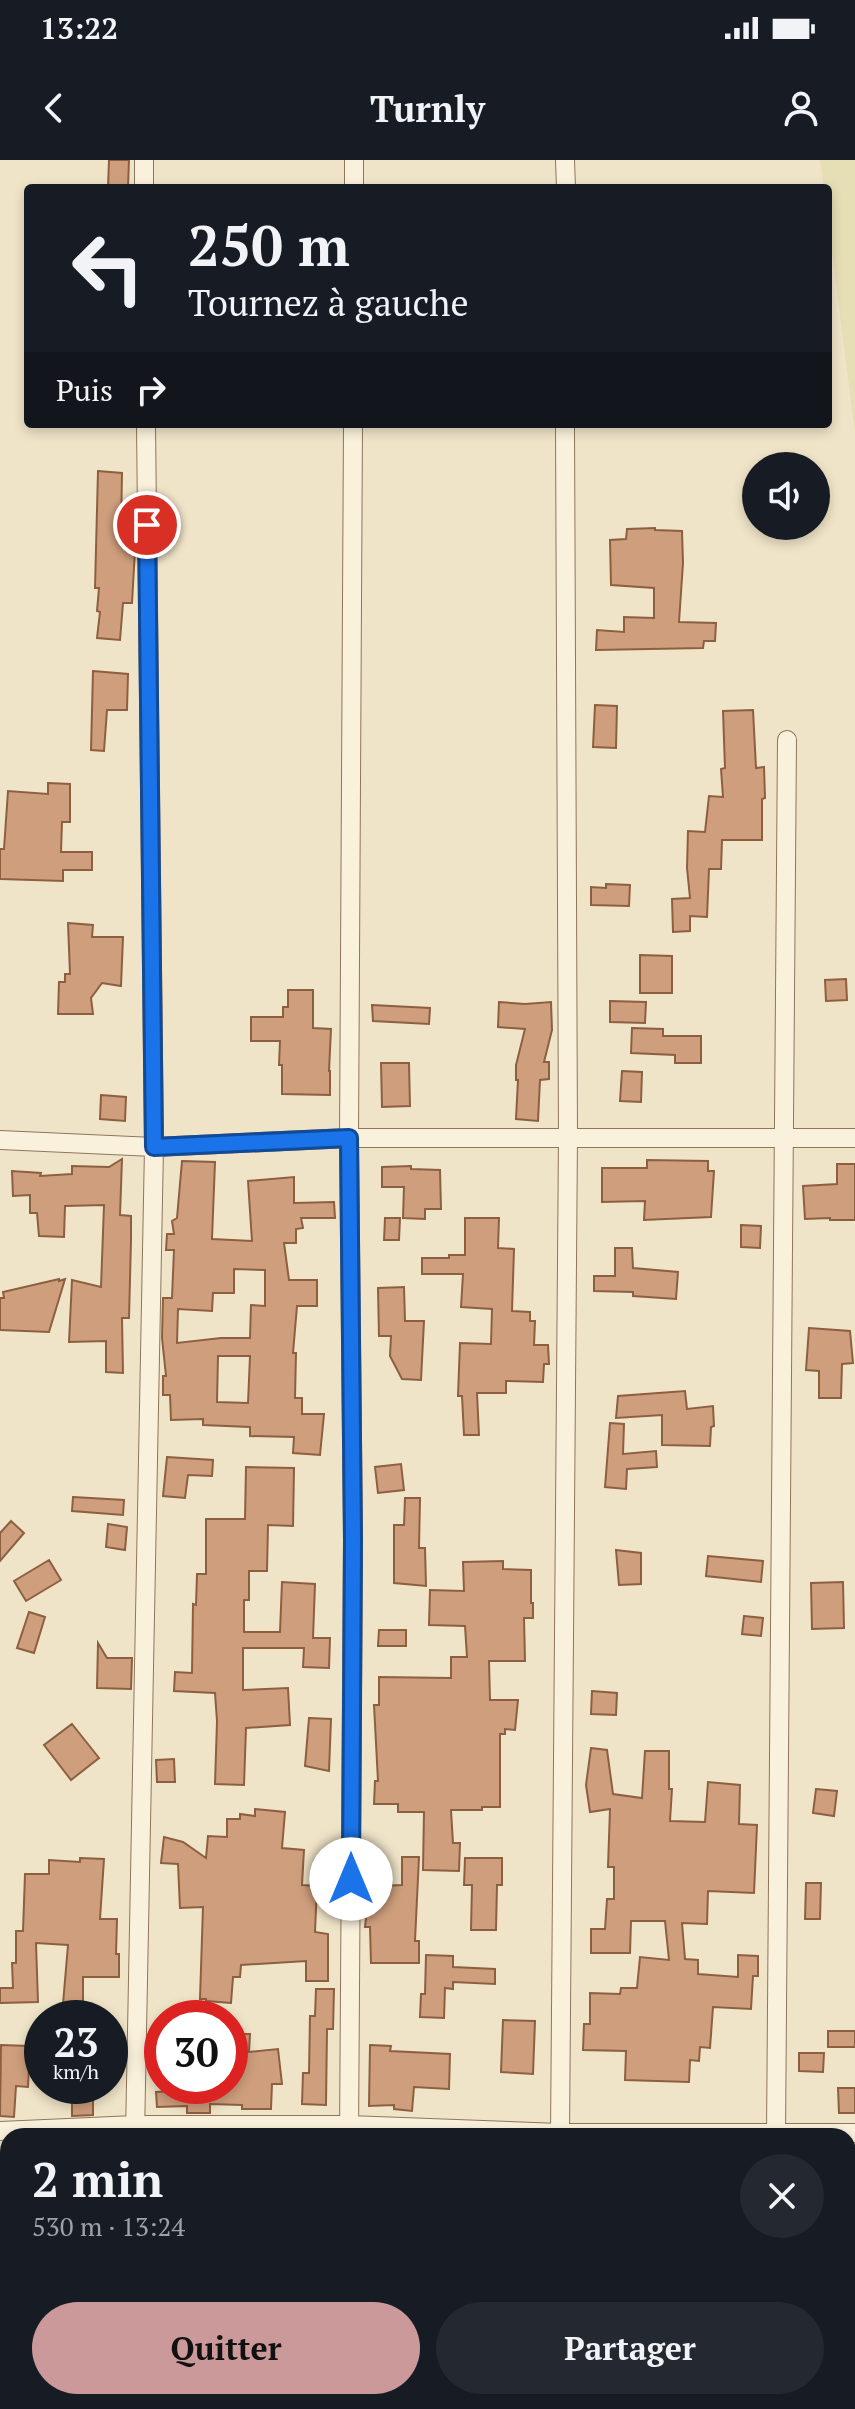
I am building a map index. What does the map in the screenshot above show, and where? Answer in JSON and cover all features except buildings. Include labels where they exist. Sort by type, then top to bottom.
[{"type":"street","points":[[144,160],[144,184]]},
{"type":"street","points":[[354,160],[354,184]]},
{"type":"street","points":[[565,160],[566,184]]},
{"type":"street","points":[[135,2128],[154,1147],[146,428]]},
{"type":"street","points":[[349,2128],[353,1540],[349,1138],[353,428]]},
{"type":"street","points":[[560,2128],[568,1137],[565,428]]},
{"type":"street","points":[[776,2128],[787,740]]},
{"type":"street","points":[[0,1140],[154,1147],[349,1138],[855,1138]]},
{"type":"shaded area","points":[[820,160],[855,160],[855,433],[832,252],[832,184],[823,184]]},
{"type":"route","points":[[147,525],[154,1147],[349,1138],[353,1540],[351,1879]]}]
